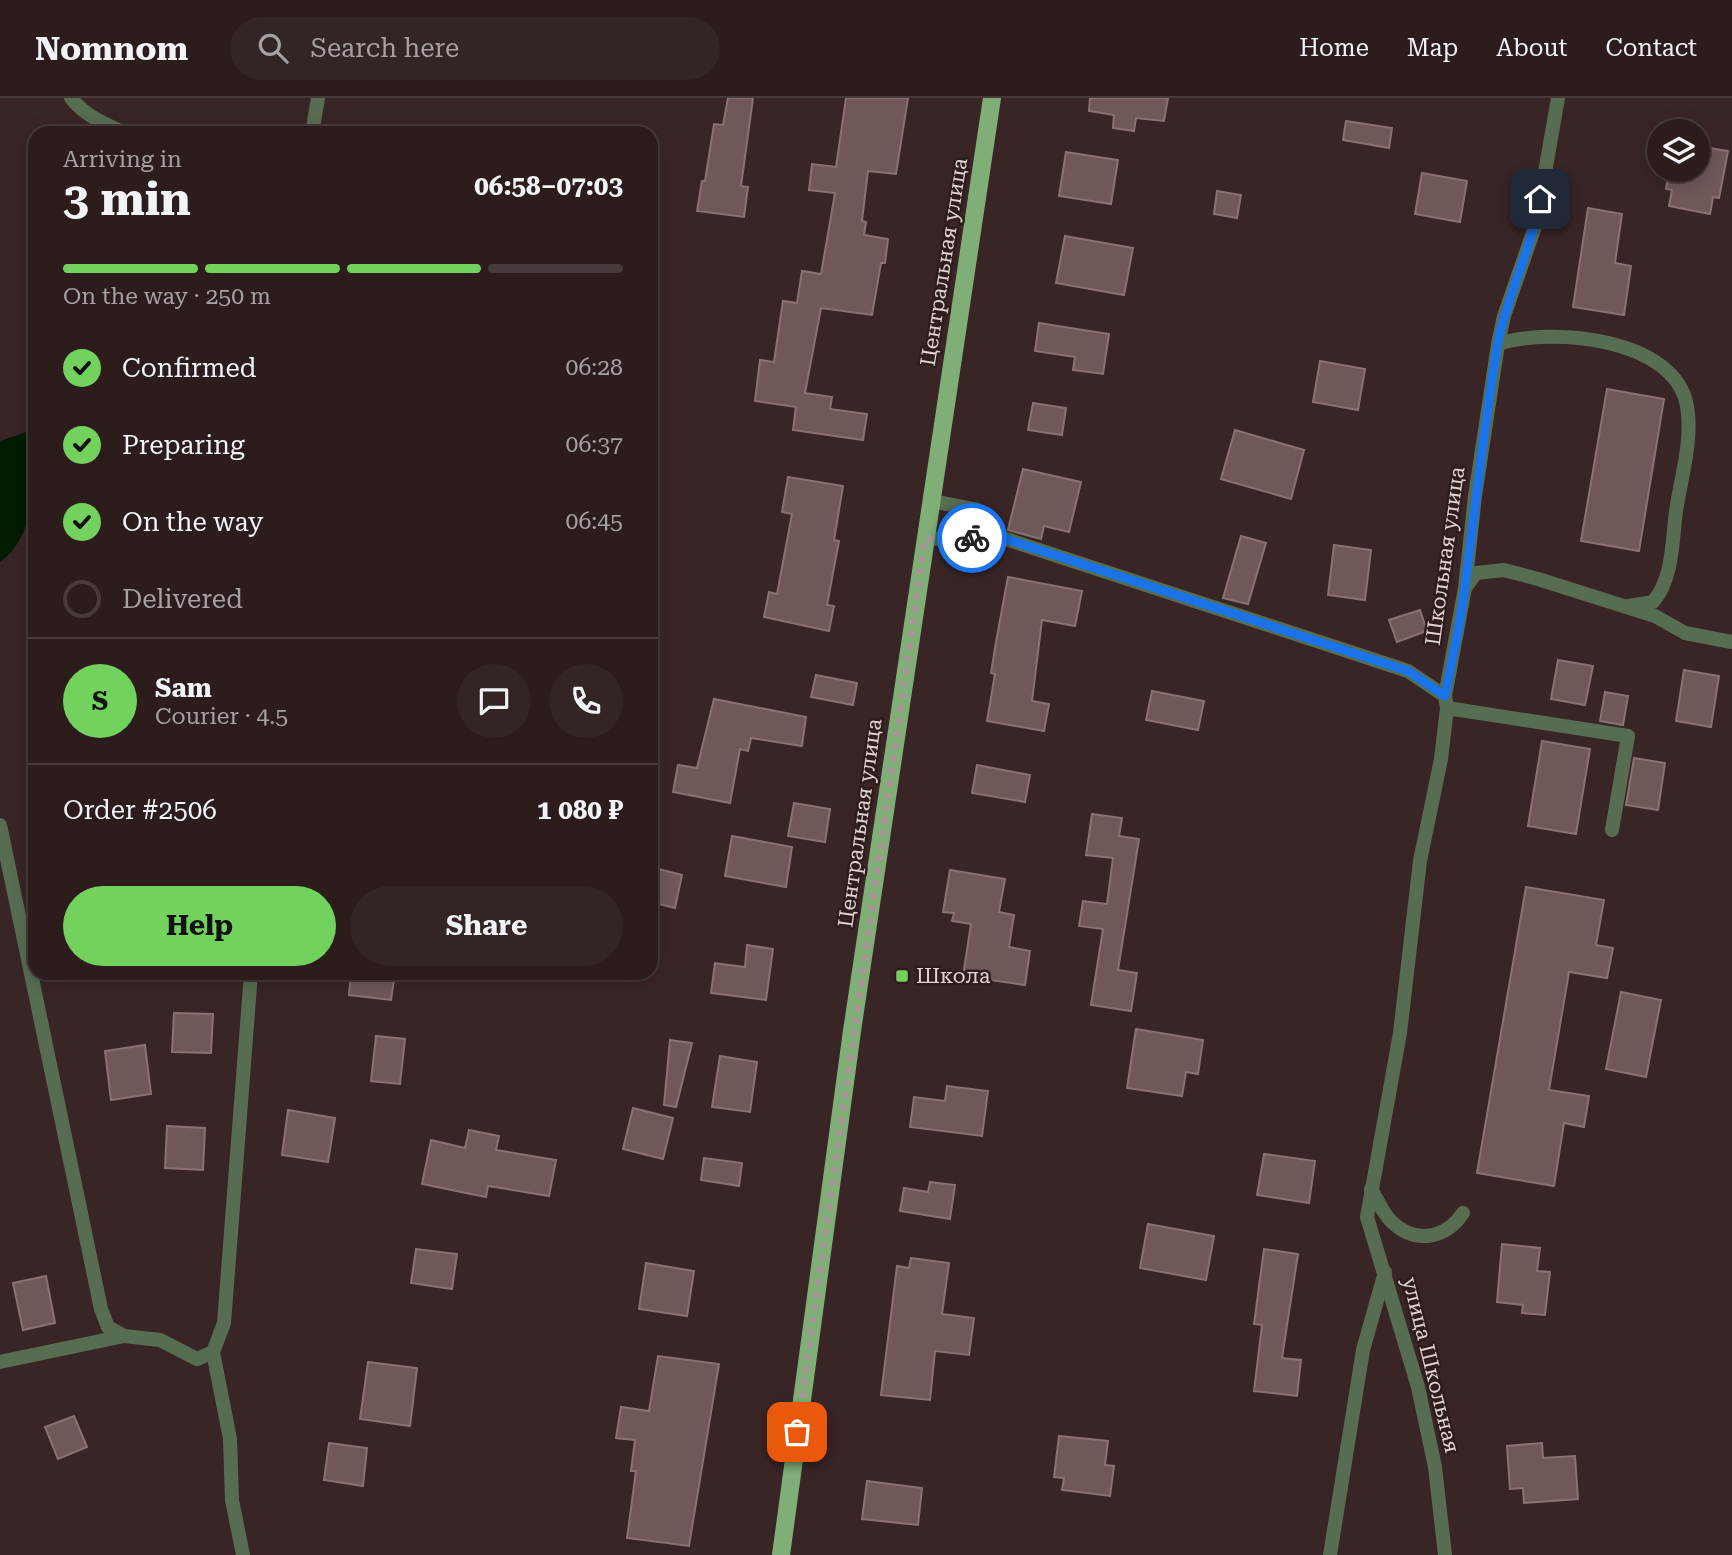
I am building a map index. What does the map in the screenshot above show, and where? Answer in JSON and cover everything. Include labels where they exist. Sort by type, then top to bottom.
[{"type":"main road","name":"Центральная улица","points":[[781,1555],[852,1031],[992,98]]},
{"type":"street","points":[[71,98],[79,108],[110,126]]},
{"type":"street","points":[[313,126],[318,98]]},
{"type":"street","name":"Школьная улица","points":[[1371,1189],[1396,1054],[1420,861],[1441,759],[1446,702],[1465,588],[1475,496],[1498,344],[1504,316],[1536,224],[1558,98]]},
{"type":"street","points":[[1498,344],[1530,335],[1565,337],[1615,345],[1650,358],[1679,385],[1687,405],[1687,440],[1666,580],[1653,602],[1629,606]]},
{"type":"street","points":[[931,501],[978,510]]},
{"type":"street","points":[[925,539],[1003,538],[1408,671],[1446,702],[1628,736],[1612,830]]},
{"type":"street","points":[[1465,588],[1476,573],[1504,570],[1629,606],[1655,616],[1685,633],[1732,642]]},
{"type":"street","points":[[0,825],[28,959]]},
{"type":"street","points":[[32,980],[101,1309],[108,1327],[124,1336]]},
{"type":"street","points":[[243,1555],[232,1500],[230,1439],[213,1352],[224,1323],[250,980]]},
{"type":"street","points":[[1371,1189],[1390,1221],[1407,1234],[1429,1237],[1442,1234],[1454,1226],[1463,1213]]},
{"type":"street","name":"улица Школьная","points":[[1371,1189],[1367,1217],[1386,1271],[1424,1414],[1435,1467],[1446,1555]]},
{"type":"street","points":[[1330,1555],[1363,1350],[1386,1271]]},
{"type":"street","points":[[0,1362],[124,1336],[160,1340],[197,1359],[213,1352]]},
{"type":"shaded area","points":[[28,431],[28,519],[22,536],[0,562],[0,441]]},
{"type":"building","points":[[728,98],[753,98],[741,186],[748,187],[744,217],[697,211],[714,124],[723,125]]},
{"type":"building","points":[[846,98],[908,98],[896,174],[868,171],[862,221],[866,222],[864,235],[888,239],[872,315],[821,308],[805,393],[832,397],[830,409],[867,414],[863,440],[793,430],[796,407],[755,401],[760,360],[774,362],[783,301],[797,303],[802,271],[821,274],[835,193],[809,190],[812,164],[836,167]]},
{"type":"building","points":[[1090,98],[1168,98],[1164,121],[1136,118],[1134,131],[1113,128],[1114,115],[1089,111]]},
{"type":"building","points":[[1346,121],[1392,128],[1389,148],[1343,140]]},
{"type":"building","points":[[1710,148],[1728,151],[1719,198],[1713,197],[1710,214],[1669,206],[1672,190],[1666,189],[1667,182],[1710,182]]},
{"type":"building","points":[[1066,152],[1118,160],[1111,204],[1059,196]]},
{"type":"building","points":[[1422,173],[1467,181],[1460,222],[1415,214]]},
{"type":"building","points":[[1217,191],[1241,195],[1237,218],[1214,214]]},
{"type":"building","points":[[1588,208],[1622,214],[1615,263],[1631,266],[1624,315],[1573,307]]},
{"type":"building","points":[[1065,236],[1133,248],[1124,295],[1056,283]]},
{"type":"building","points":[[1039,323],[1109,334],[1103,374],[1073,370],[1075,357],[1035,351]]},
{"type":"building","points":[[1320,361],[1365,369],[1358,410],[1313,402]]},
{"type":"building","points":[[1607,389],[1664,399],[1639,551],[1581,541]]},
{"type":"building","points":[[1033,403],[1066,408],[1062,435],[1028,430]]},
{"type":"building","points":[[1235,430],[1304,450],[1291,499],[1221,479]]},
{"type":"building","points":[[1023,469],[1081,482],[1069,532],[1044,526],[1041,539],[1008,530]]},
{"type":"building","points":[[788,477],[843,486],[834,540],[839,541],[827,605],[834,606],[829,631],[764,617],[769,592],[777,594],[792,514],[782,512]]},
{"type":"building","points":[[1241,536],[1266,543],[1248,604],[1223,598]]},
{"type":"building","points":[[1334,545],[1371,550],[1365,600],[1328,595]]},
{"type":"building","points":[[1008,577],[1082,591],[1075,626],[1042,620],[1032,701],[1049,704],[1044,731],[987,721],[995,674],[991,673]]},
{"type":"building","points":[[1420,610],[1427,631],[1397,642],[1389,620]]},
{"type":"building","points":[[1558,660],[1593,666],[1585,705],[1551,699]]},
{"type":"building","points":[[1684,670],[1719,676],[1711,727],[1676,721]]},
{"type":"building","points":[[816,675],[857,683],[853,705],[811,697]]},
{"type":"building","points":[[1152,691],[1204,701],[1198,730],[1146,720]]},
{"type":"building","points":[[1605,692],[1628,696],[1623,725],[1600,721]]},
{"type":"building","points":[[714,699],[806,717],[802,746],[751,738],[748,751],[740,749],[730,803],[673,792],[678,765],[697,768]]},
{"type":"building","points":[[1542,741],[1590,749],[1576,834],[1528,826]]},
{"type":"building","points":[[1634,758],[1665,763],[1658,810],[1626,805]]},
{"type":"building","points":[[977,765],[1030,775],[1025,802],[972,793]]},
{"type":"building","points":[[794,803],[830,809],[825,842],[788,836]]},
{"type":"building","points":[[1092,814],[1122,818],[1119,836],[1139,839],[1118,970],[1137,973],[1131,1011],[1091,1005],[1103,929],[1079,926],[1083,901],[1107,904],[1113,858],[1086,855]]},
{"type":"building","points":[[732,836],[792,847],[786,887],[725,876]]},
{"type":"building","points":[[658,869],[682,875],[675,908],[658,904]]},
{"type":"building","points":[[950,870],[1005,879],[999,912],[1014,915],[1009,947],[1030,951],[1025,985],[963,976],[971,924],[952,921],[954,913],[943,912]]},
{"type":"building","points":[[1526,887],[1604,900],[1596,945],[1613,948],[1607,978],[1569,972],[1549,1090],[1589,1096],[1584,1127],[1564,1123],[1554,1186],[1477,1173]]},
{"type":"building","points":[[747,945],[773,949],[766,1000],[711,993],[715,963],[745,967]]},
{"type":"building","points":[[350,980],[394,980],[391,1000],[349,995]]},
{"type":"building","points":[[1621,992],[1661,1000],[1646,1077],[1606,1069]]},
{"type":"building","points":[[174,1013],[213,1014],[211,1053],[172,1052]]},
{"type":"building","points":[[1136,1029],[1203,1040],[1198,1074],[1186,1072],[1182,1096],[1127,1088]]},
{"type":"building","points":[[376,1036],[405,1039],[400,1084],[371,1081]]},
{"type":"building","points":[[670,1040],[692,1043],[676,1107],[664,1105]]},
{"type":"building","points":[[145,1045],[151,1094],[111,1100],[105,1051]]},
{"type":"building","points":[[720,1056],[757,1062],[750,1112],[712,1107]]},
{"type":"building","points":[[947,1086],[988,1091],[982,1136],[910,1127],[914,1097],[945,1101]]},
{"type":"building","points":[[633,1108],[673,1118],[663,1159],[623,1149]]},
{"type":"building","points":[[288,1110],[335,1118],[328,1162],[282,1155]]},
{"type":"building","points":[[167,1126],[205,1128],[203,1170],[165,1168]]},
{"type":"building","points":[[469,1130],[499,1136],[496,1150],[556,1160],[549,1196],[488,1186],[486,1197],[422,1184],[431,1140],[465,1148]]},
{"type":"building","points":[[1264,1154],[1315,1161],[1309,1203],[1257,1195]]},
{"type":"building","points":[[704,1158],[742,1163],[739,1186],[701,1180]]},
{"type":"building","points":[[930,1182],[955,1185],[950,1219],[900,1211],[904,1188],[928,1192]]},
{"type":"building","points":[[1148,1224],[1214,1236],[1206,1280],[1140,1268]]},
{"type":"building","points":[[1502,1244],[1540,1248],[1537,1271],[1550,1272],[1545,1315],[1522,1313],[1523,1305],[1497,1302]]},
{"type":"building","points":[[416,1249],[457,1254],[452,1289],[411,1283]]},
{"type":"building","points":[[1264,1249],[1298,1254],[1282,1358],[1301,1360],[1297,1396],[1254,1391],[1262,1325],[1254,1324]]},
{"type":"building","points":[[911,1258],[949,1263],[942,1314],[974,1318],[969,1355],[935,1351],[930,1400],[881,1395],[897,1266],[909,1268]]},
{"type":"building","points":[[646,1263],[694,1271],[687,1316],[639,1309]]},
{"type":"building","points":[[46,1276],[55,1323],[23,1330],[13,1283]]},
{"type":"building","points":[[658,1356],[719,1364],[689,1546],[627,1538],[636,1471],[631,1471],[635,1440],[616,1438],[621,1407],[649,1411]]},
{"type":"building","points":[[368,1362],[417,1368],[410,1426],[360,1419]]},
{"type":"building","points":[[74,1416],[87,1447],[58,1459],[45,1427]]},
{"type":"building","points":[[1059,1436],[1108,1441],[1105,1465],[1114,1466],[1110,1496],[1062,1490],[1064,1478],[1054,1477]]},
{"type":"building","points":[[329,1443],[367,1448],[363,1486],[324,1480]]},
{"type":"building","points":[[1542,1443],[1543,1458],[1575,1456],[1578,1499],[1524,1503],[1523,1488],[1510,1489],[1507,1446]]},
{"type":"building","points":[[867,1481],[922,1488],[918,1525],[862,1519]]},
{"type":"way so far","points":[[797,1432],[852,1031],[925,539],[972,538]]},
{"type":"place","name":"Школа","points":[[902,976]]},
{"type":"route","points":[[972,538],[1003,538],[1408,671],[1445,696],[1465,588],[1475,496],[1498,344],[1504,316],[1536,224],[1540,199]]}]
